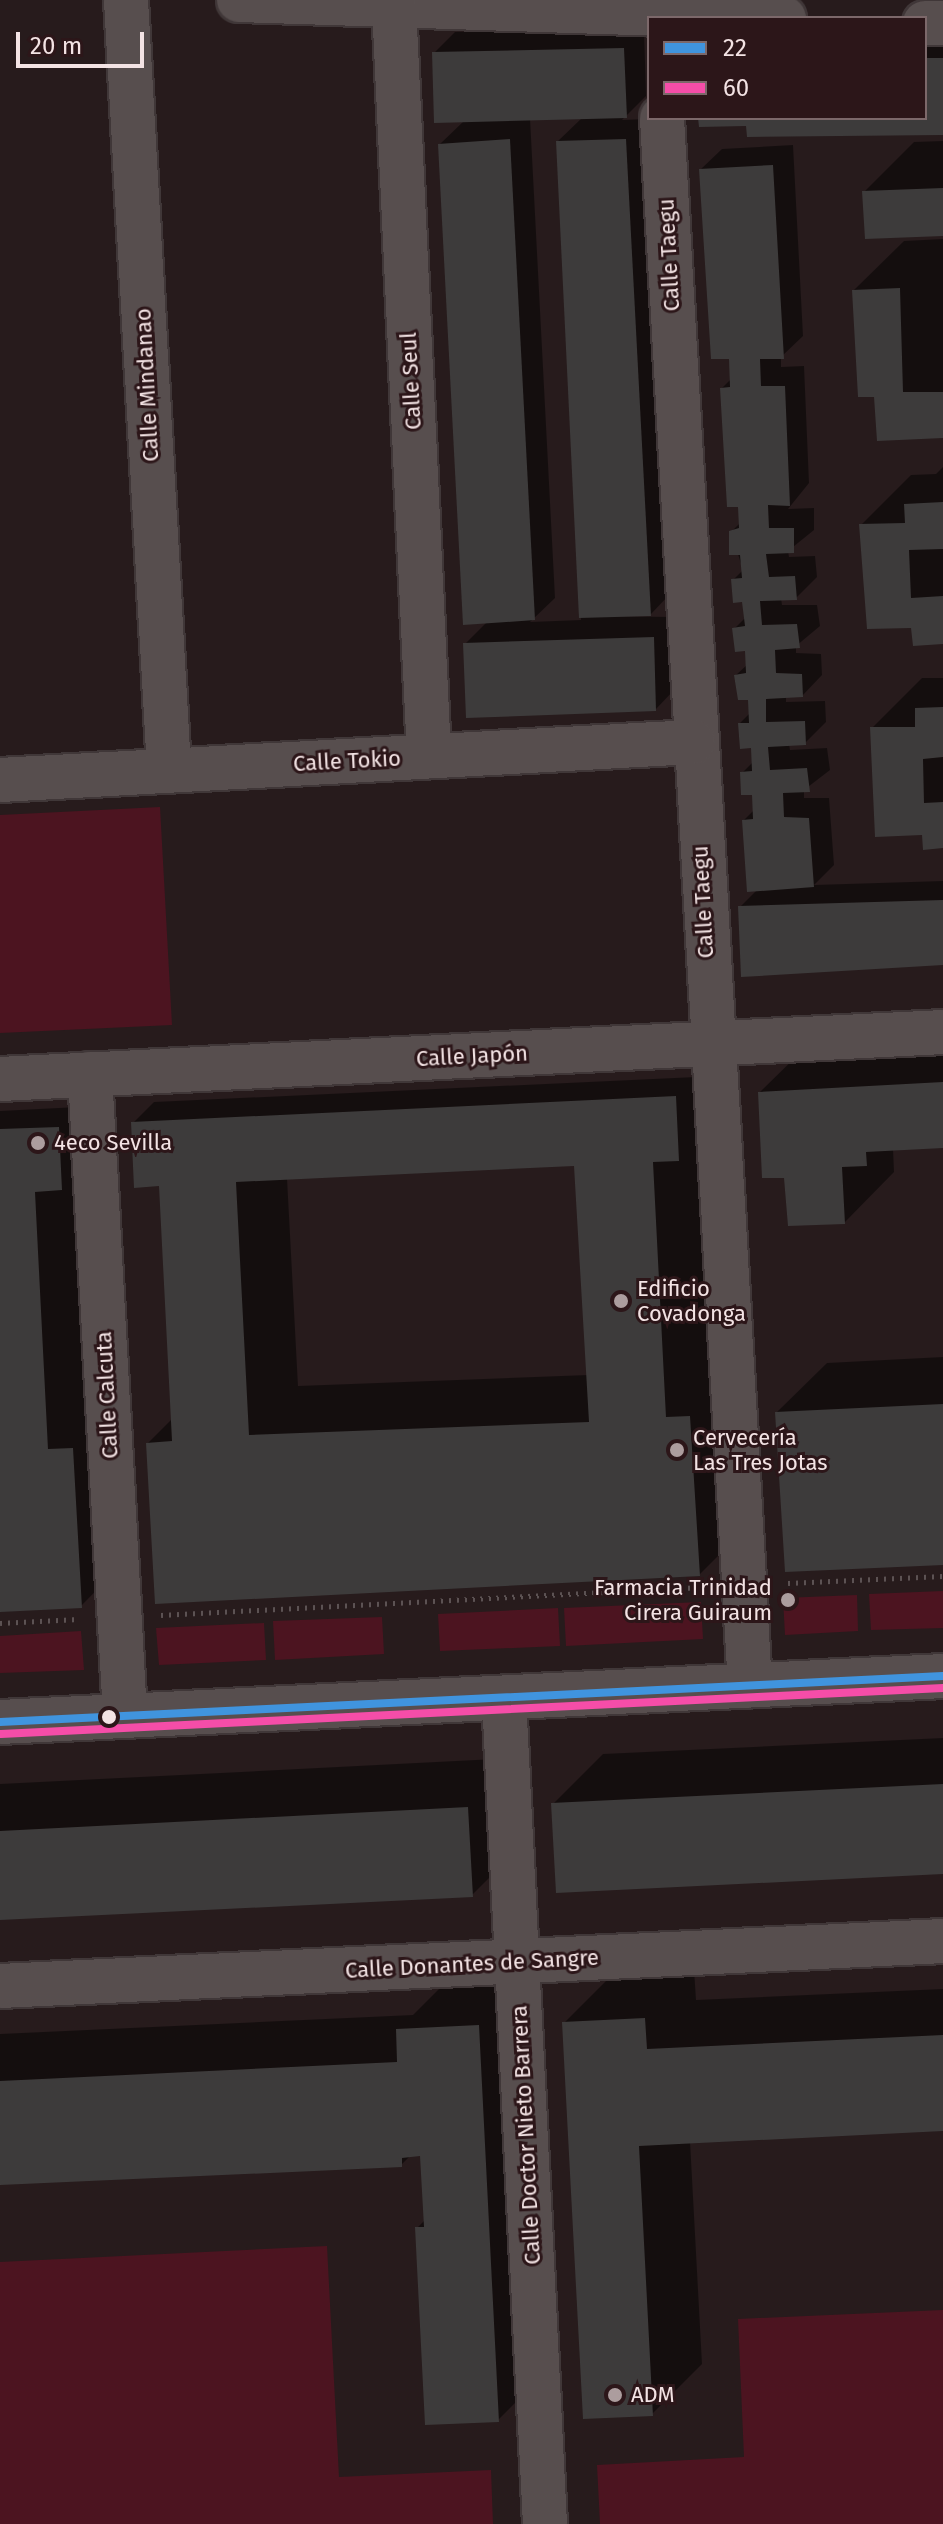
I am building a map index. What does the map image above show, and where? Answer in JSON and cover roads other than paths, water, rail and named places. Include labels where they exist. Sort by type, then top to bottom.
[{"type":"street","name":"Calle Mindanao","points":[[126,0],[169,770]]},
{"type":"street","points":[[239,0],[657,16]]},
{"type":"street","name":"Calle Seul","points":[[394,5],[429,756]]},
{"type":"street","name":"Calle Taegu","points":[[662,120],[693,742],[750,1686]]},
{"type":"street","name":"Calle Tokio","points":[[0,780],[693,742]]},
{"type":"street","name":"Calle Japón","points":[[0,1079],[943,1032]]},
{"type":"street","name":"Calle Calcuta","points":[[90,1074],[125,1716]]},
{"type":"street","points":[[0,1722],[943,1676]]},
{"type":"street","name":"Calle Doctor Nieto Barrera","points":[[504,1698],[545,2524]]},
{"type":"street","name":"Calle Donantes de Sangre","points":[[0,1986],[943,1941]]},
{"type":"place","name":"4eco Sevilla","points":[[38,1143]]},
{"type":"place","name":"Edificio Covadonga","points":[[621,1301]]},
{"type":"place","name":"Cervecería Las Tres Jotas","points":[[677,1450]]},
{"type":"place","name":"Farmacia Trinidad Cirera Guiraum","points":[[788,1600]]},
{"type":"place","name":"ADM","points":[[615,2395]]}]
